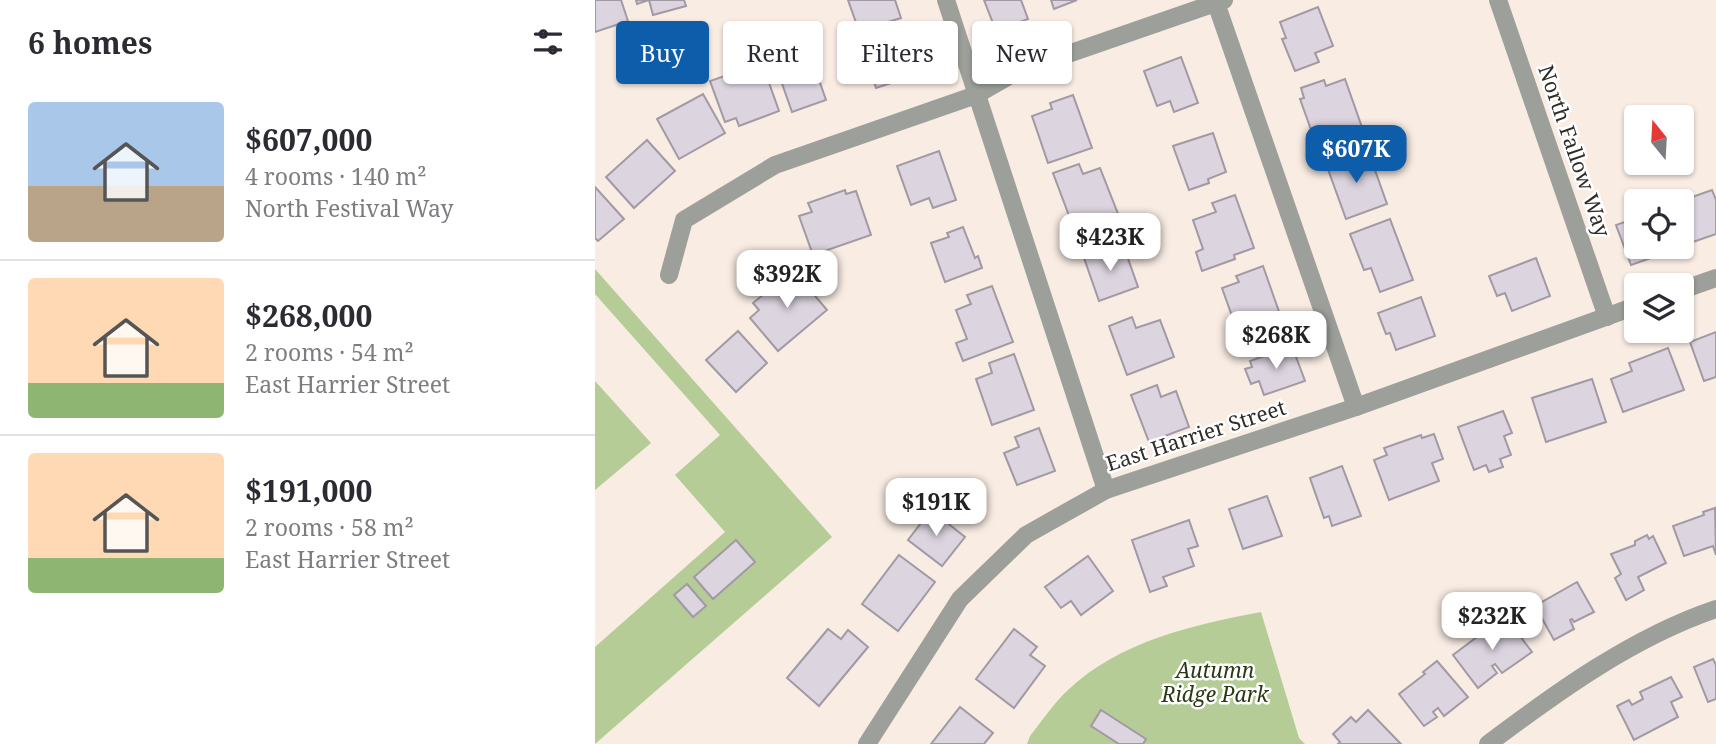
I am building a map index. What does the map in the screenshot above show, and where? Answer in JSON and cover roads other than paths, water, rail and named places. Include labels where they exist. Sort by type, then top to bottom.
[{"type":"street","points":[[946,0],[1106,490]]},
{"type":"street","name":"North Fallow Way","points":[[1498,0],[1607,317]]},
{"type":"street","points":[[669,275],[684,220],[775,165],[977,95],[1016,72],[1220,1],[1356,407]]},
{"type":"street","points":[[1694,286],[1716,278]]},
{"type":"street","name":"East Harrier Street","points":[[867,744],[960,599],[1026,535],[1106,490],[1356,407],[1624,311]]},
{"type":"street","points":[[1488,744],[1560,689],[1680,621],[1716,609]]},
{"type":"park label","name":"Autumn Ridge Park","points":[[1215,683]]}]
